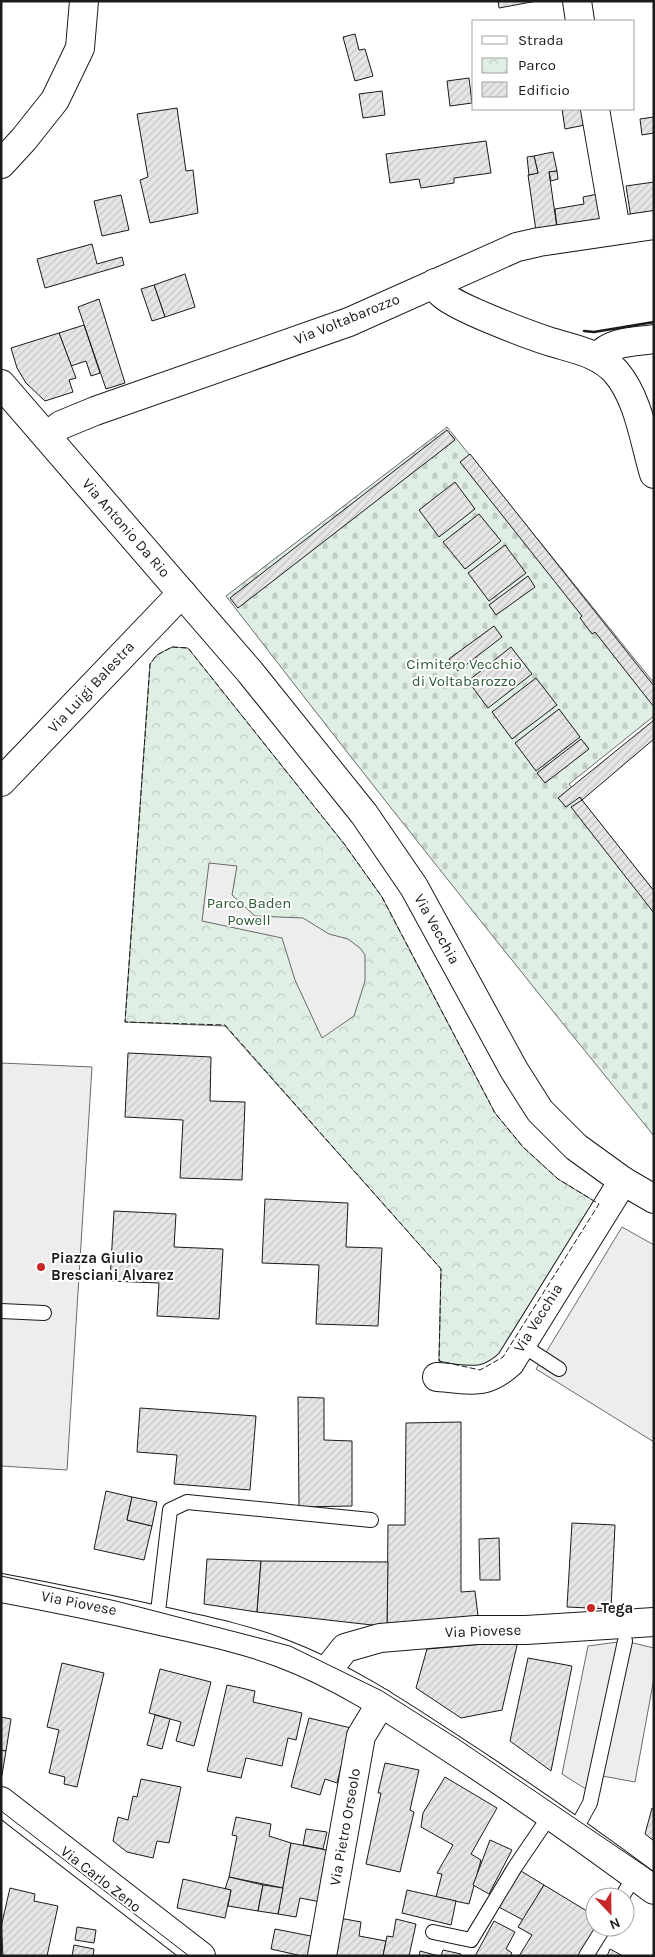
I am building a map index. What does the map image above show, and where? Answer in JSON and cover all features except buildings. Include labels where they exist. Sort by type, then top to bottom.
[{"type":"street","points":[[1,164],[55,100],[80,48],[84,1]]},
{"type":"street","points":[[577,1],[580,20]]},
{"type":"street","points":[[595,110],[616,230]]},
{"type":"street","name":"Via Voltabarozzo","points":[[47,436],[61,425],[95,410],[349,322],[517,247],[654,225]]},
{"type":"street","points":[[435,283],[441,294],[474,312],[543,339],[599,356],[616,372],[630,394],[640,422],[654,474]]},
{"type":"street","points":[[599,356],[613,345],[654,339]]},
{"type":"street","name":"Via Antonio Da Rio","points":[[1,384],[250,672]]},
{"type":"street","name":"Via Luigi Balestra","points":[[1,782],[182,593]]},
{"type":"street","name":"Via Vecchia","points":[[250,672],[364,814],[391,852],[446,942],[514,1070],[540,1111],[576,1146],[623,1181],[654,1199]]},
{"type":"street","name":"Via Vecchia","points":[[438,1377],[476,1380],[489,1379],[500,1373],[510,1363],[623,1181]]},
{"type":"street","name":"Via Piovese","points":[[1,1588],[230,1636],[281,1652],[326,1672],[381,1703],[551,1814],[637,1887]]},
{"type":"street","name":"Via Piovese","points":[[326,1672],[345,1648],[380,1638],[476,1630],[526,1630],[654,1622]]},
{"type":"street","name":"Via Pietro Orseolo","points":[[322,1956],[361,1736],[381,1703]]},
{"type":"street","name":"Via Carlo Zeno","points":[[1,1801],[201,1956]]},
{"type":"lane","points":[[1,1311],[44,1313]]},
{"type":"lane","points":[[522,1345],[559,1369]]},
{"type":"lane","points":[[157,1620],[170,1510],[188,1502],[371,1520]]},
{"type":"lane","points":[[574,1832],[590,1803],[625,1641]]},
{"type":"lane","points":[[434,1932],[471,1940],[515,1867],[551,1814]]},
{"type":"lane","points":[[586,1956],[598,1937]]},
{"type":"green space","name":"Cimitero Vecchio di Voltabarozzo","points":[[447,427],[654,683],[654,716],[569,784],[654,891],[654,1136],[438,868],[226,596]]},
{"type":"green space","name":"Parco Baden Powell","points":[[172,647],[188,648],[345,845],[382,897],[495,1113],[523,1147],[558,1179],[599,1204],[503,1357],[480,1370],[439,1361],[441,1269],[225,1026],[125,1022],[150,664],[157,655]]},
{"type":"shaded area","points":[[209,863],[237,866],[232,895],[255,916],[303,918],[329,934],[348,939],[360,948],[365,955],[365,981],[354,1016],[322,1038],[295,980],[282,938],[202,921]]},
{"type":"shaded area","name":"Piazza Giulio Bresciani Alvarez","points":[[1,1063],[92,1067],[67,1470],[1,1466]]},
{"type":"shaded area","points":[[622,1227],[654,1245],[654,1442],[536,1369]]},
{"type":"shaded area","points":[[625,1641],[654,1648],[654,1678],[635,1782],[597,1775],[592,1793],[562,1774],[588,1646]]},
{"type":"tram line","points":[[1,1576],[116,1601],[290,1646],[382,1691],[458,1739],[654,1872]]},
{"type":"tram line","points":[[1,1811],[189,1956]]},
{"type":"fence","points":[[172,647],[188,648],[345,845],[382,897],[495,1113],[523,1147],[558,1179],[599,1204],[503,1357],[480,1370],[439,1361],[441,1269],[225,1025],[125,1022],[150,664],[157,655],[172,647]]},
{"type":"wall","points":[[584,331],[594,332],[654,322]]},
{"type":"place","name":"Piazza Giulio Bresciani Alvarez","points":[[41,1267]]},
{"type":"place","name":"Tega","points":[[591,1608]]}]
